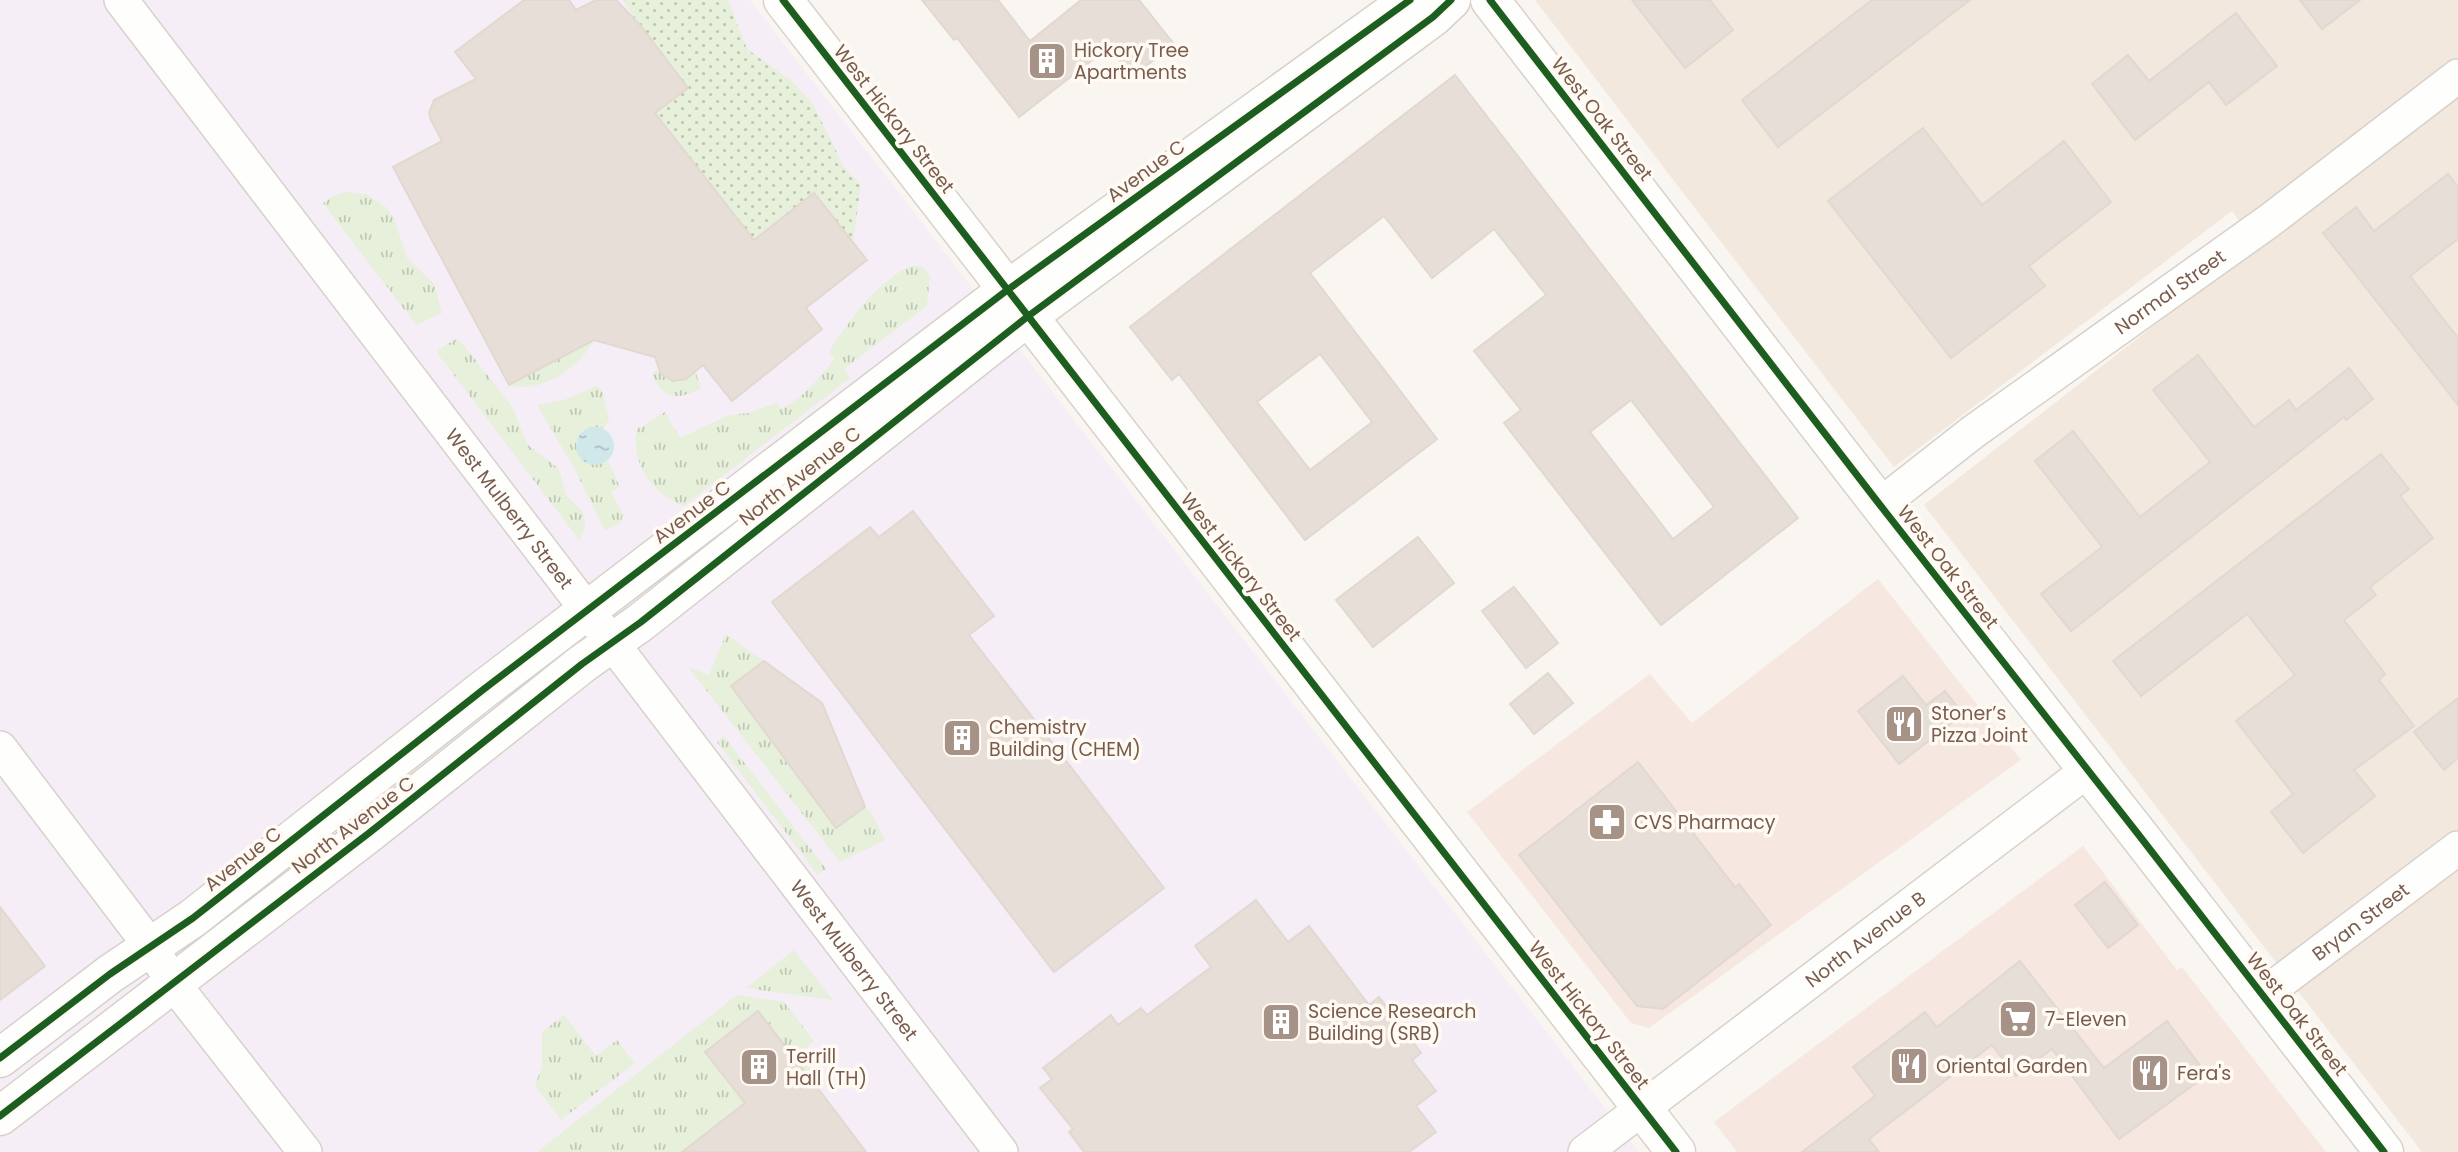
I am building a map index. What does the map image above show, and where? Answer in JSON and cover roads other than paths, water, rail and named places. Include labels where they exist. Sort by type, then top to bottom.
[{"type":"street","name":"West Mulberry Street","points":[[121,0],[1001,1152]]},
{"type":"street","name":"West Hickory Street","points":[[783,0],[1676,1152]]},
{"type":"street","name":"Avenue C","points":[[0,1058],[110,974],[193,918],[484,689],[1017,304],[1410,0]]},
{"type":"street","name":"North Avenue C","points":[[173,984],[652,613],[1017,304],[1433,17],[1451,0]]},
{"type":"street","name":"West Oak Street","points":[[1490,0],[2384,1152]]},
{"type":"street","name":"Normal Street","points":[[1880,505],[1973,432],[2269,221],[2458,76]]},
{"type":"street","points":[[0,748],[151,947],[173,984],[305,1152]]},
{"type":"street","name":"North Avenue B","points":[[1585,1152],[2088,770]]},
{"type":"street","name":"Bryan Street","points":[[2263,995],[2458,848]]},
{"type":"street","points":[[0,1116],[173,984]]},
{"type":"water","points":[[595,427],[609,432],[614,446],[609,460],[595,465],[581,460],[576,446],[581,432]]},
{"type":"place","name":"Hickory Tree Apartments","points":[[1047,61]]},
{"type":"place","name":"Stoner’s Pizza Joint","points":[[1904,724]]},
{"type":"place","name":"Chemistry Building (CHEM)","points":[[962,738]]},
{"type":"place","name":"CVS Pharmacy","points":[[1607,822]]},
{"type":"place","name":"7-Eleven","points":[[2018,1019]]},
{"type":"place","name":"Science Research Building (SRB)","points":[[1281,1022]]},
{"type":"place","name":"Oriental Garden","points":[[1909,1066]]},
{"type":"place","name":"Terrill Hall (TH)","points":[[759,1067]]},
{"type":"place","name":"Fera's","points":[[2150,1073]]}]
